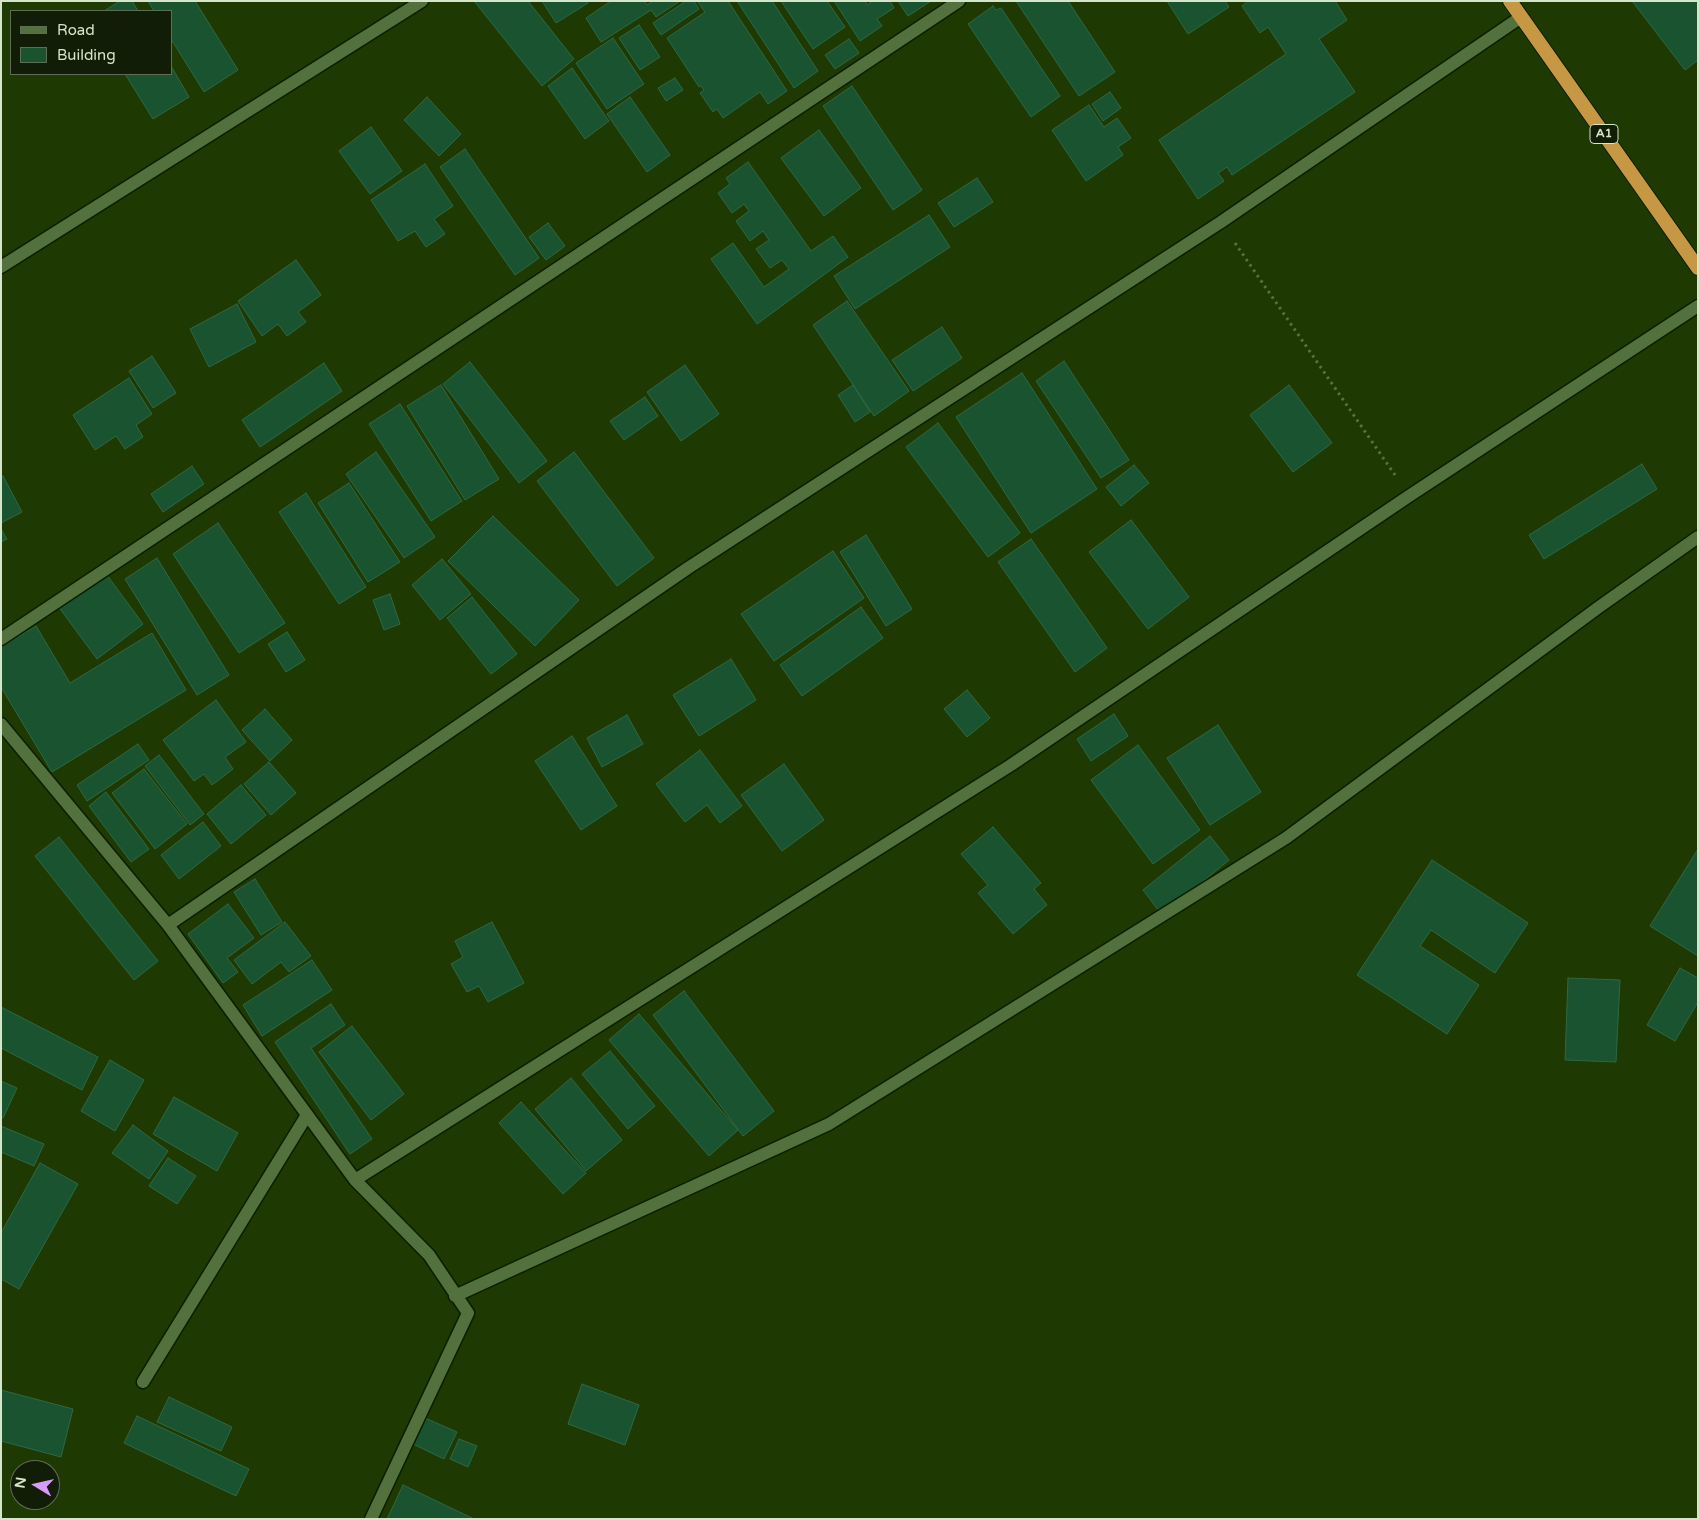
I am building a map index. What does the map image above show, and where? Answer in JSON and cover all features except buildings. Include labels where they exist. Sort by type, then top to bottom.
[{"type":"highway","name":"A1","points":[[1510,1],[1698,268]]},
{"type":"street","points":[[1,268],[422,1]]},
{"type":"street","points":[[1,639],[958,1]]},
{"type":"street","points":[[168,925],[688,568],[1221,222],[1521,17]]},
{"type":"street","points":[[354,1180],[1011,764],[1409,496],[1698,306]]},
{"type":"street","points":[[456,1296],[829,1124],[1286,838],[1599,607],[1698,537]]},
{"type":"street","points":[[1,724],[168,925],[354,1180],[429,1255],[468,1313],[371,1519]]},
{"type":"street","points":[[143,1382],[307,1115]]},
{"type":"path","points":[[1221,222],[1409,496]]}]
